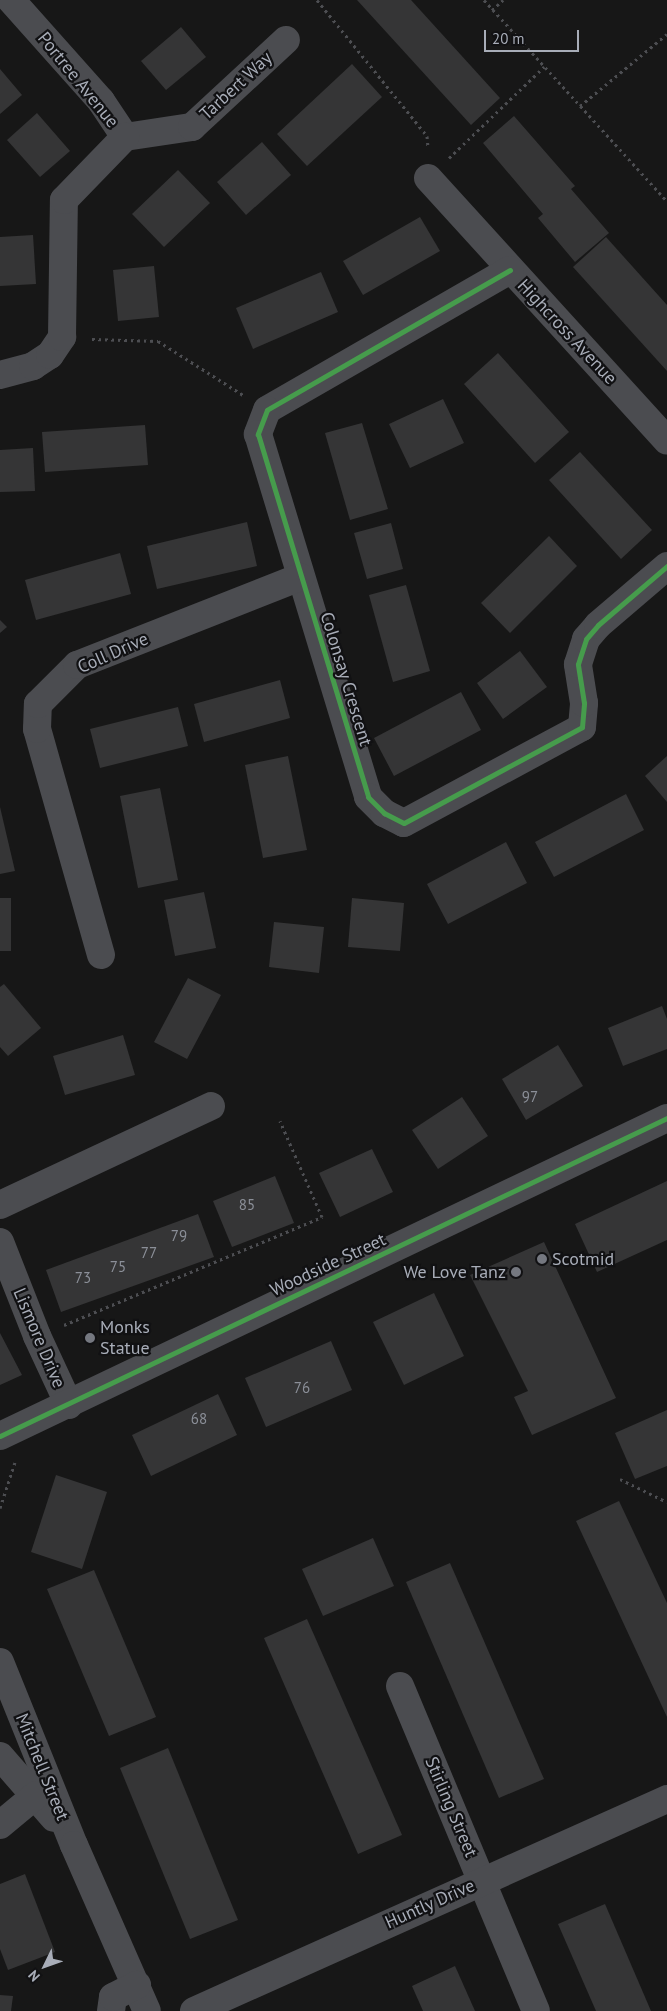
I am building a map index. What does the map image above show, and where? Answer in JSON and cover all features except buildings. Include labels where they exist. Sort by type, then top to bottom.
[{"type":"street","name":"Portree Avenue","points":[[11,0],[101,101],[125,137],[64,200],[62,337]]},
{"type":"street","name":"Tarbert Way","points":[[125,137],[192,127],[286,40]]},
{"type":"street","name":"Highcross Avenue","points":[[428,178],[667,440]]},
{"type":"street","points":[[267,410],[510,270]]},
{"type":"street","points":[[0,375],[33,366],[50,355],[62,337]]},
{"type":"street","name":"Colonsay Crescent","points":[[267,410],[258,434],[300,578],[368,797],[384,814],[404,823],[582,727],[584,703],[578,664],[586,639],[598,625],[667,566]]},
{"type":"street","name":"Coll Drive","points":[[101,955],[37,728],[38,704],[77,665],[300,578]]},
{"type":"street","points":[[0,1205],[211,1106]]},
{"type":"street","name":"Woodside Street","points":[[1,1435],[68,1405],[667,1118]]},
{"type":"street","name":"Lismore Drive","points":[[0,1242],[37,1336],[68,1405]]},
{"type":"street","name":"Mitchell Street","points":[[0,1662],[74,1845],[147,2011]]},
{"type":"street","name":"Stirling Street","points":[[400,1686],[536,2011]]},
{"type":"street","name":"Mitchell Street","points":[[0,1756],[36,1795],[74,1845]]},
{"type":"street","points":[[0,1825],[36,1795]]},
{"type":"street","name":"Huntly Drive","points":[[194,2011],[667,1799]]},
{"type":"street","points":[[111,2011],[113,1997],[137,1985]]},
{"type":"path","points":[[317,0],[427,136],[428,178]]},
{"type":"path","points":[[484,0],[667,201]]},
{"type":"path","points":[[492,10],[503,0]]},
{"type":"path","points":[[580,106],[667,34]]},
{"type":"path","points":[[428,178],[544,67]]},
{"type":"path","points":[[62,337],[158,341],[267,410]]},
{"type":"path","points":[[37,1336],[322,1217],[280,1121]]},
{"type":"path","points":[[0,1508],[16,1464],[1,1435]]},
{"type":"path","points":[[620,1479],[667,1502]]},
{"type":"cycle path","points":[[510,270],[267,410],[258,434],[368,797],[384,813],[404,823],[582,727],[584,703],[578,664],[586,639],[598,625],[667,566]]},
{"type":"cycle path","points":[[0,1436],[667,1118]]},
{"type":"place","name":"Scotmid","points":[[542,1259]]},
{"type":"place","name":"We Love Tanz","points":[[516,1272]]},
{"type":"place","name":"Monks Statue","points":[[90,1338]]}]
